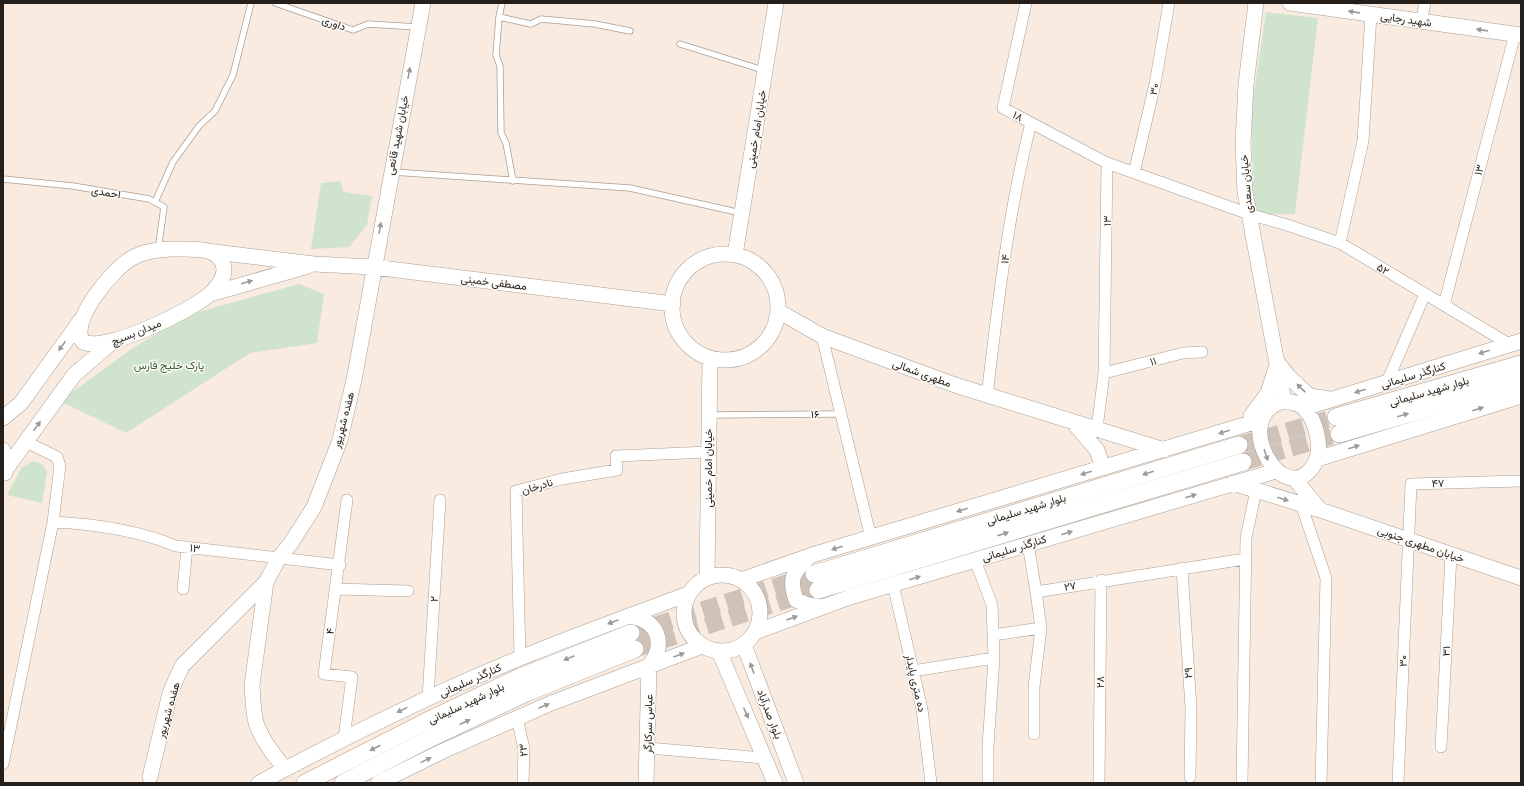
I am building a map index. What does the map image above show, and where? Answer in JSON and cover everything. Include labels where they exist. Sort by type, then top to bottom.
[{"type":"main road","name":"خیابان شهید قانعی","points":[[373,266],[423,3]]},
{"type":"main road","name":"خیابان امام خمینی","points":[[735,255],[776,3]]},
{"type":"main road","name":"خیابان سعدی","points":[[1256,3],[1246,84],[1243,143],[1245,192],[1278,362],[1284,401]]},
{"type":"main road","name":"شهید رجایی","points":[[1290,3],[1518,35]]},
{"type":"main road","name":"میدان بسیچ","points":[[158,250],[207,251],[219,257],[225,268],[224,275],[209,294],[169,318],[112,342],[93,345],[83,342],[80,334],[85,314],[102,285],[116,270],[138,255],[158,250]]},
{"type":"main road","name":"مصطفی خمینی","points":[[207,251],[314,264],[373,266],[672,304]]},
{"type":"main road","points":[[717,255],[735,255],[750,260],[762,269],[772,281],[777,296],[778,311],[775,327],[767,340],[755,351],[741,358],[726,360],[710,358],[694,350],[682,338],[674,322],[672,304],[677,286],[686,271],[700,260],[717,255]]},
{"type":"main road","name":"مصطفی خمینی","points":[[209,294],[314,264]]},
{"type":"main road","name":"هفده شهریور","points":[[150,781],[170,693],[182,666],[266,582],[279,558],[291,543],[314,507],[340,440],[354,380],[373,266]]},
{"type":"main road","name":"مطهری شمالی","points":[[778,311],[822,336],[987,396],[1164,450]]},
{"type":"main road","points":[[3,418],[21,403],[85,314]]},
{"type":"main road","points":[[5,473],[74,376],[112,342]]},
{"type":"main road","name":"کنارگذر سلیمانی","points":[[1304,408],[1515,343]]},
{"type":"main road","name":"خیابان امام خمینی","points":[[707,577],[708,415],[710,358]]},
{"type":"main road","points":[[1278,362],[1288,376],[1309,396],[1332,400]]},
{"type":"main road","points":[[1241,427],[1268,393],[1278,362]]},
{"type":"main road","name":"بلوار شهید سلیمانی","points":[[1336,417],[1521,364]]},
{"type":"main road","name":"بلوار شهید سلیمانی","points":[[1339,434],[1521,380]]},
{"type":"main road","points":[[1317,459],[1317,434],[1312,420],[1304,408],[1296,403],[1284,401],[1274,403],[1267,410],[1262,420],[1260,435],[1263,448],[1267,461],[1276,471],[1294,478],[1304,475],[1317,459],[1521,396]]},
{"type":"main road","points":[[741,580],[812,555],[1262,420]]},
{"type":"main road","points":[[1072,422],[1097,450],[1104,468]]},
{"type":"main road","name":"بلوار شهید سلیمانی","points":[[1239,445],[816,582],[1243,462]]},
{"type":"main road","points":[[3,450],[7,466],[5,473]]},
{"type":"main road","name":"کنارگذر سلیمانی","points":[[755,632],[822,607],[893,584],[1276,471]]},
{"type":"main road","points":[[1294,478],[1320,510]]},
{"type":"main road","name":"خیابان مطهری جنوبی","points":[[1233,483],[1320,510],[1521,578]]},
{"type":"main road","points":[[812,555],[796,570],[791,585],[796,600],[808,605],[822,607]]},
{"type":"main road","points":[[727,575],[741,580],[748,584],[756,595],[760,607],[760,620],[755,632],[744,644],[732,650],[719,651],[702,646],[693,639],[686,628],[684,605],[688,594],[696,584],[707,577],[727,575]]},
{"type":"main road","name":"هفده شهریور","points":[[266,582],[252,685],[253,696],[256,723],[268,748],[285,769]]},
{"type":"main road","name":"کنارگذر سلیمانی","points":[[259,783],[344,738],[428,698],[520,658],[688,594]]},
{"type":"main road","points":[[629,616],[648,622],[658,639],[658,649],[655,658],[649,666]]},
{"type":"main road","name":"بلوار شهید سلیمانی","points":[[305,783],[427,721],[520,677],[633,641],[433,737],[342,783]]},
{"type":"main road","name":"بلوار صدرآباد","points":[[744,644],[796,783]]},
{"type":"main road","points":[[378,783],[443,751],[516,718],[702,646]]},
{"type":"main road","name":"بلوار صدرآباد","points":[[719,651],[775,783]]},
{"type":"main road","name":"عباس سرکارگر","points":[[646,783],[649,666]]},
{"type":"street","name":"۱۸","points":[[1026,3],[1003,108],[1108,164]]},
{"type":"street","name":"۳۰","points":[[1134,173],[1155,84],[1169,3]]},
{"type":"street","points":[[1421,22],[1424,3]]},
{"type":"street","points":[[1340,243],[1363,141],[1371,15]]},
{"type":"street","name":"۱۳","points":[[1444,305],[1518,35]]},
{"type":"street","name":"۱۴","points":[[987,396],[998,305],[1019,170],[1031,123]]},
{"type":"street","points":[[1108,164],[1249,214]]},
{"type":"street","name":"۱۳","points":[[1097,429],[1104,373],[1108,164]]},
{"type":"street","name":"۵۲","points":[[1249,214],[1340,243],[1424,294],[1515,343]]},
{"type":"street","points":[[1387,382],[1424,294]]},
{"type":"street","points":[[822,336],[871,538]]},
{"type":"street","name":"۱۱","points":[[1104,373],[1183,353],[1202,352]]},
{"type":"street","points":[[3,764],[53,522],[60,466],[56,456],[26,442]]},
{"type":"street","name":"نادرخان","points":[[520,658],[516,491],[562,479],[617,470],[616,456],[708,452]]},
{"type":"street","name":"۴۷","points":[[1408,540],[1411,484],[1521,481]]},
{"type":"street","points":[[1242,783],[1246,538],[1256,490]]},
{"type":"street","name":"۴","points":[[344,738],[352,678],[324,674],[340,565],[347,500]]},
{"type":"street","name":"۲","points":[[428,698],[440,500]]},
{"type":"street","points":[[1301,504],[1326,578],[1322,783]]},
{"type":"street","name":"۱۳","points":[[53,522],[93,524],[156,538],[176,546],[340,565]]},
{"type":"street","name":"۳۰","points":[[1398,783],[1408,540]]},
{"type":"street","points":[[1028,544],[1041,628],[1034,687],[1034,734]]},
{"type":"street","points":[[182,589],[187,547]]},
{"type":"street","name":"۳۱","points":[[1441,747],[1451,555]]},
{"type":"street","name":"۲۷","points":[[1036,592],[1101,580],[1245,559]]},
{"type":"street","points":[[975,560],[992,605],[994,635],[994,658],[988,746],[988,783]]},
{"type":"street","name":"۲۹","points":[[1182,568],[1190,708],[1190,777]]},
{"type":"street","name":"۲۸","points":[[1099,783],[1101,580]]},
{"type":"street","name":"ده متری پایدار","points":[[893,584],[922,710],[931,783]]},
{"type":"street","points":[[336,589],[408,591]]},
{"type":"street","points":[[994,635],[1041,628]]},
{"type":"street","points":[[913,671],[994,658]]},
{"type":"street","name":"۲۳","points":[[516,718],[524,749],[523,783]]},
{"type":"street","points":[[648,748],[764,758]]},
{"type":"lane","points":[[158,250],[164,207],[155,202],[173,162],[199,126],[215,111],[233,75],[250,3]]},
{"type":"lane","name":"داوری","points":[[275,3],[353,30],[368,24],[418,27]]},
{"type":"lane","points":[[502,3],[499,17],[496,55],[500,66],[501,133],[506,143],[512,181]]},
{"type":"lane","points":[[499,17],[531,24],[541,19],[595,24],[630,31]]},
{"type":"lane","points":[[680,44],[766,71]]},
{"type":"lane","points":[[390,172],[630,188],[742,213]]},
{"type":"lane","name":"احمدی","points":[[3,179],[73,186],[149,199],[155,202]]},
{"type":"lane","name":"۱۶","points":[[708,415],[841,414]]},
{"type":"green space","points":[[1266,12],[1318,18],[1295,214],[1254,214],[1251,112]]},
{"type":"green space","points":[[340,181],[344,192],[372,196],[367,225],[349,247],[311,249],[321,183]]},
{"type":"green space","name":"پارک خلیج فارس","points":[[299,284],[324,294],[317,343],[250,353],[126,433],[60,401],[133,348],[187,315]]},
{"type":"green space","points":[[33,461],[42,464],[47,472],[42,503],[7,495],[22,467]]},
{"type":"tunnel","points":[[1239,445],[1336,417]]},
{"type":"tunnel","points":[[1243,462],[1339,434]]},
{"type":"tunnel","points":[[631,633],[814,574]]},
{"type":"tunnel","points":[[635,649],[818,590]]}]
